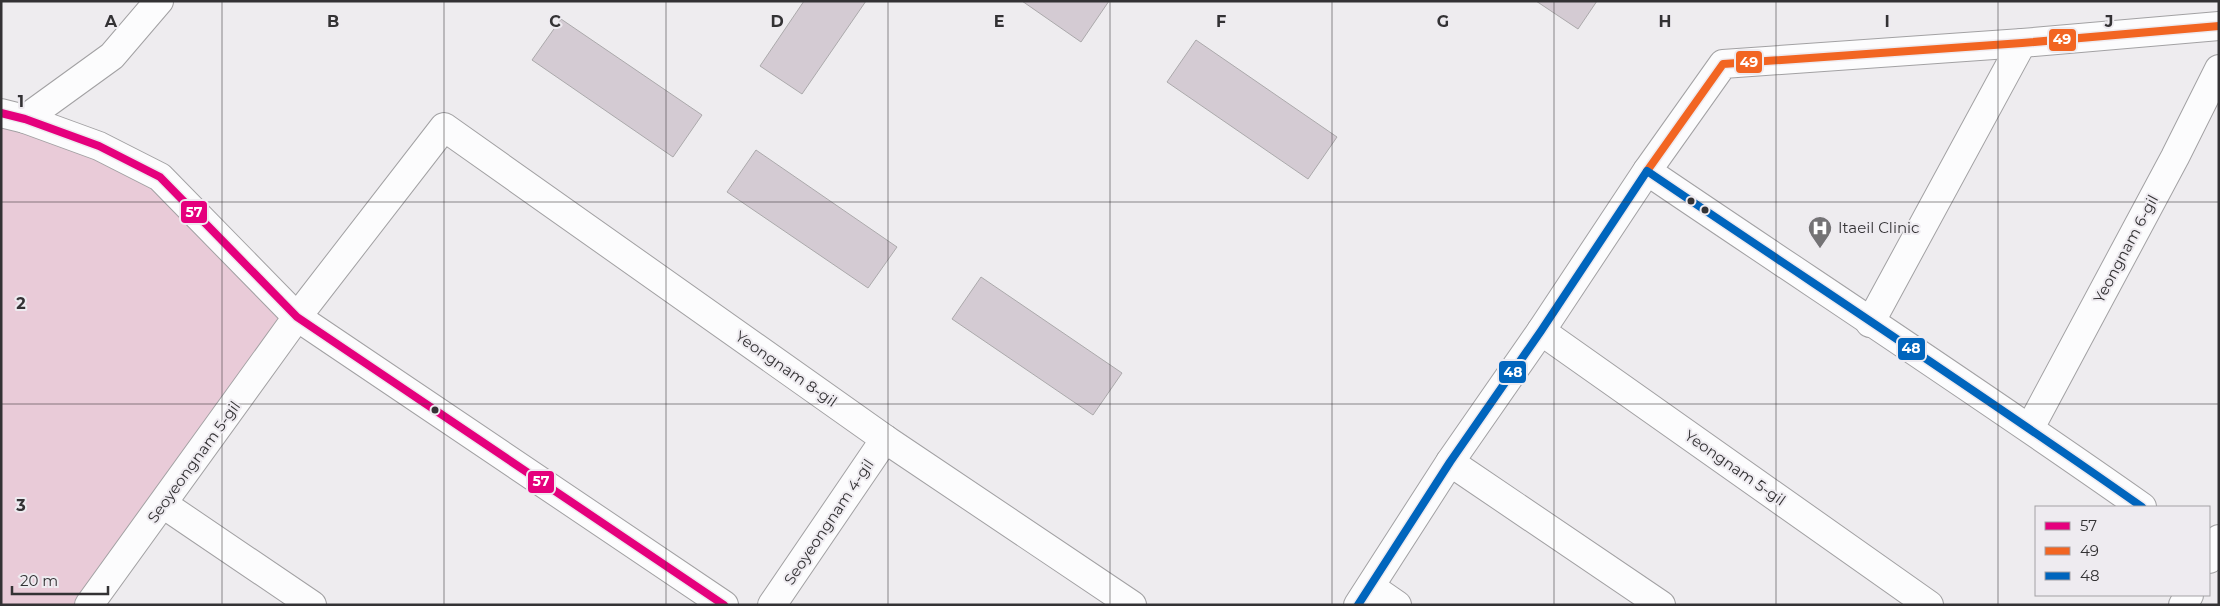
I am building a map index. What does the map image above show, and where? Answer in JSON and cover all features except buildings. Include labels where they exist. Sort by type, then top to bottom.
[{"type":"street","points":[[13,116],[112,56],[159,1]]},
{"type":"street","points":[[1397,605],[1364,596],[1450,462],[1542,332],[1647,170],[1723,64],[2022,43],[2219,26]]},
{"type":"street","points":[[1870,323],[2022,43]]},
{"type":"street","name":"Yeongnam 6-gil","points":[[2030,428],[2175,157],[2219,69]]},
{"type":"street","points":[[13,116],[99,146],[160,177],[297,318],[724,605]]},
{"type":"street","name":"Seoyeongnam 5-gil","points":[[89,605],[297,318],[444,127]]},
{"type":"street","name":"Yeongnam 8-gil","points":[[444,127],[885,439],[1132,605]]},
{"type":"street","points":[[1647,170],[1870,323],[2030,428],[2141,506]]},
{"type":"street","name":"Yeongnam 5-gil","points":[[1542,332],[1929,605]]},
{"type":"street","name":"Seoyeongnam 4-gil","points":[[772,605],[885,439]]},
{"type":"street","points":[[1450,462],[1661,605]]},
{"type":"street","points":[[163,504],[312,605]]},
{"type":"shaded area","points":[[1,114],[160,177],[297,317],[89,605],[1,605]]},
{"type":"transit line","name":"49","points":[[1647,171],[1723,64],[2022,43],[2219,26]]},
{"type":"transit line","name":"57","points":[[1,113],[25,119],[99,146],[160,177],[297,317],[724,605]]},
{"type":"transit line","name":"48","points":[[1358,605],[1450,462],[1541,331],[1647,171],[2141,506]]},
{"type":"place","name":"Itaeil Clinic","points":[[1820,249]]}]
